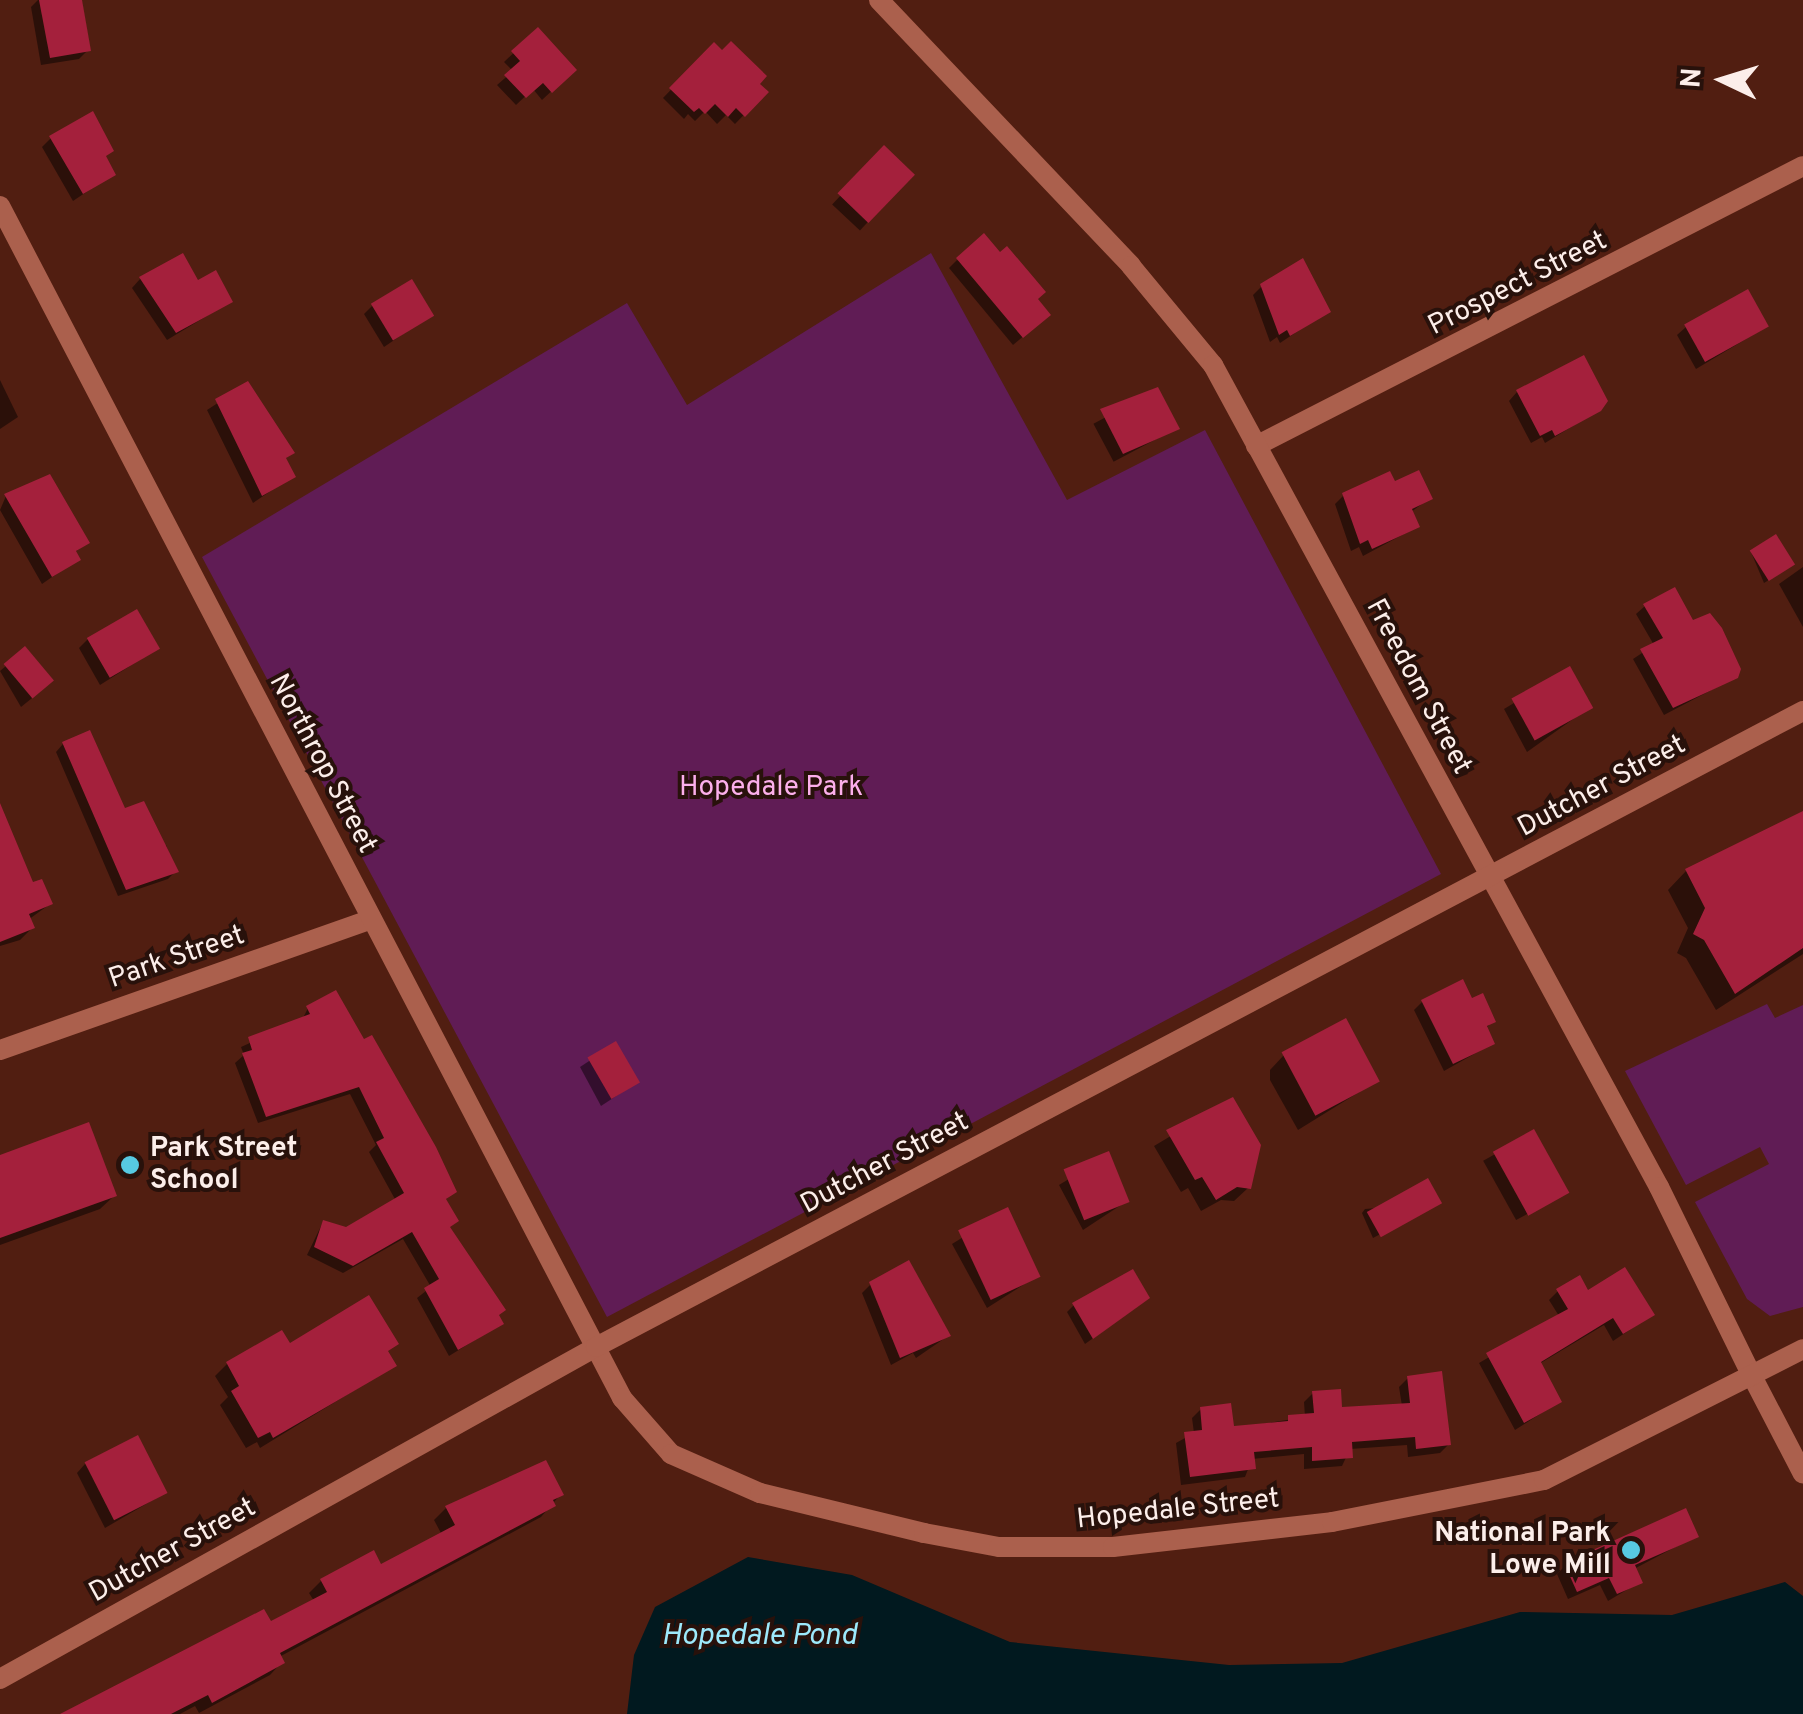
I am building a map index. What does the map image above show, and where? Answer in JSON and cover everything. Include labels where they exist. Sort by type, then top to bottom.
[{"type":"street","name":"Freedom Street","points":[[879,0],[1194,338],[1490,878],[1803,1474]]},
{"type":"street","name":"Prospect Street","points":[[1256,446],[1803,166]]},
{"type":"street","name":"Northrop Street","points":[[0,206],[596,1347]]},
{"type":"street","name":"Dutcher Street","points":[[0,1679],[596,1347],[1803,711]]},
{"type":"street","name":"Park Street","points":[[0,1050],[372,918]]},
{"type":"street","name":"Hopedale Street","points":[[596,1347],[642,1427],[696,1469],[760,1493],[924,1533],[1054,1550],[1332,1522],[1479,1498],[1544,1480],[1803,1350]]},
{"type":"green space","name":"Hopedale Park","points":[[931,253],[1067,500],[1205,430],[1441,874],[607,1317],[202,557],[627,303],[687,405]]},
{"type":"green space","points":[[1767,1004],[1775,1018],[1803,1005],[1803,1307],[1770,1316],[1747,1299],[1695,1202],[1769,1164],[1760,1147],[1686,1185],[1625,1071]]},
{"type":"water","name":"Hopedale Pond","points":[[748,1557],[852,1575],[1010,1642],[1229,1665],[1342,1663],[1520,1612],[1672,1615],[1785,1582],[1803,1596],[1803,1714],[627,1714],[634,1655],[655,1607]]},
{"type":"building","points":[[39,0],[82,0],[91,51],[50,58]]},
{"type":"building","points":[[538,27],[577,70],[552,93],[543,83],[526,98],[504,75],[520,61],[511,51]]},
{"type":"building","points":[[731,41],[767,76],[760,84],[769,92],[745,117],[736,108],[728,117],[715,104],[705,114],[699,108],[694,112],[669,88],[714,42],[722,50]]},
{"type":"building","points":[[93,111],[114,151],[106,156],[116,175],[83,194],[49,136]]},
{"type":"building","points":[[884,145],[915,175],[868,223],[837,193]]},
{"type":"building","points":[[984,233],[1000,252],[1007,246],[1046,292],[1038,299],[1051,315],[1023,338],[956,258]]},
{"type":"building","points":[[183,253],[198,280],[216,270],[233,302],[176,333],[139,277]]},
{"type":"building","points":[[1303,258],[1331,312],[1290,336],[1287,330],[1279,335],[1260,284]]},
{"type":"building","points":[[412,279],[434,316],[393,341],[371,304]]},
{"type":"building","points":[[1748,289],[1769,327],[1705,362],[1684,324]]},
{"type":"building","points":[[1584,355],[1608,401],[1601,411],[1555,436],[1552,430],[1540,436],[1516,390]]},
{"type":"building","points":[[248,381],[295,453],[286,458],[296,477],[262,496],[215,399]]},
{"type":"building","points":[[1158,387],[1180,429],[1123,454],[1100,409]]},
{"type":"building","points":[[1419,470],[1433,499],[1412,509],[1420,527],[1372,549],[1368,540],[1360,544],[1342,493],[1390,471],[1395,481]]},
{"type":"building","points":[[50,474],[90,543],[76,551],[81,560],[52,577],[4,494]]},
{"type":"building","points":[[1776,534],[1795,565],[1769,581],[1750,550]]},
{"type":"building","points":[[1675,587],[1693,620],[1710,613],[1722,628],[1741,669],[1738,678],[1673,708],[1640,649],[1663,638],[1643,604]]},
{"type":"building","points":[[137,609],[160,649],[110,678],[87,638]]},
{"type":"building","points":[[25,646],[54,680],[32,698],[4,664]]},
{"type":"building","points":[[1570,666],[1593,708],[1535,740],[1511,698]]},
{"type":"building","points":[[90,730],[125,808],[144,801],[179,872],[126,890],[62,742]]},
{"type":"building","points":[[0,803],[33,882],[42,879],[53,904],[29,914],[35,928],[0,942]]},
{"type":"building","points":[[1803,811],[1803,948],[1735,994],[1704,940],[1693,934],[1705,908],[1685,869]]},
{"type":"building","points":[[1463,979],[1472,998],[1483,993],[1496,1022],[1487,1026],[1495,1044],[1453,1064],[1421,1000]]},
{"type":"building","points":[[336,990],[364,1039],[372,1035],[436,1147],[457,1192],[446,1199],[459,1221],[450,1227],[506,1310],[499,1315],[504,1324],[458,1350],[424,1288],[439,1279],[412,1232],[353,1266],[314,1247],[323,1220],[346,1227],[404,1193],[376,1142],[384,1138],[359,1087],[266,1117],[242,1053],[252,1050],[248,1037],[310,1014],[306,1006]]},
{"type":"building","points":[[1346,1018],[1380,1082],[1315,1116],[1282,1052]]},
{"type":"building","points":[[616,1041],[640,1083],[611,1099],[587,1058]]},
{"type":"building","points":[[1233,1097],[1261,1145],[1251,1189],[1237,1187],[1216,1200],[1202,1177],[1195,1180],[1166,1130]]},
{"type":"building","points":[[89,1122],[117,1196],[0,1238],[0,1155]]},
{"type":"building","points":[[1534,1129],[1569,1193],[1528,1216],[1493,1152]]},
{"type":"building","points":[[1109,1151],[1130,1202],[1084,1220],[1064,1169]]},
{"type":"building","points":[[1428,1178],[1442,1203],[1381,1237],[1367,1212]]},
{"type":"building","points":[[1008,1207],[1041,1277],[991,1300],[958,1230]]},
{"type":"building","points":[[909,1260],[951,1336],[900,1358],[869,1282]]},
{"type":"building","points":[[1625,1267],[1655,1315],[1623,1334],[1613,1318],[1541,1362],[1562,1402],[1524,1423],[1486,1353],[1568,1309],[1556,1289],[1580,1275],[1588,1290]]},
{"type":"building","points":[[1133,1269],[1150,1298],[1093,1339],[1072,1303]]},
{"type":"building","points":[[369,1295],[399,1344],[388,1351],[397,1366],[273,1438],[270,1432],[258,1438],[231,1391],[239,1386],[226,1362],[282,1330],[290,1343]]},
{"type":"building","points":[[1442,1371],[1451,1445],[1416,1449],[1415,1437],[1352,1442],[1353,1458],[1312,1461],[1312,1447],[1254,1452],[1256,1469],[1190,1477],[1184,1432],[1202,1430],[1200,1407],[1231,1403],[1234,1426],[1288,1421],[1288,1415],[1314,1413],[1312,1391],[1341,1389],[1342,1407],[1410,1403],[1407,1376]]},
{"type":"building","points":[[138,1435],[168,1493],[114,1520],[85,1462]]},
{"type":"building","points":[[546,1460],[564,1495],[553,1500],[556,1506],[280,1653],[285,1663],[212,1703],[208,1695],[171,1714],[60,1714],[264,1609],[271,1621],[327,1592],[320,1579],[374,1550],[381,1564],[455,1525],[445,1506]]},
{"type":"building","name":"National Park Lowe Mill","points":[[1686,1508],[1699,1537],[1635,1565],[1643,1583],[1617,1594],[1609,1578],[1577,1592],[1564,1563]]},
{"type":"place","name":"Park Street School","points":[[130,1165]]},
{"type":"place","name":"National Park Lowe Mill","points":[[1631,1550]]}]
